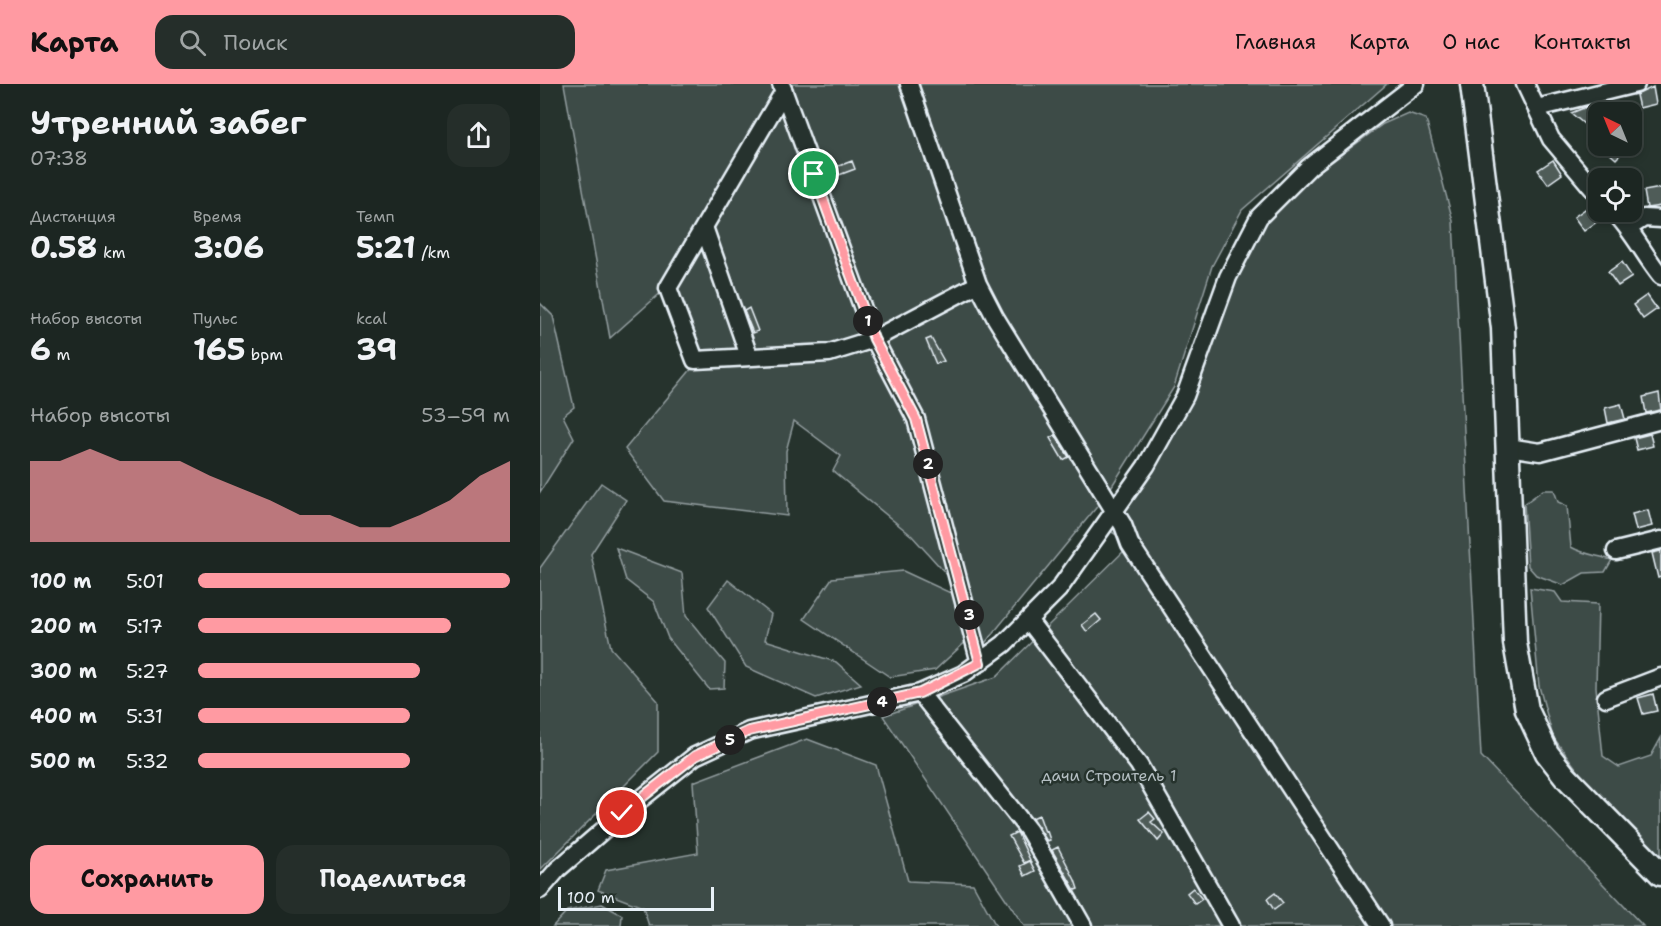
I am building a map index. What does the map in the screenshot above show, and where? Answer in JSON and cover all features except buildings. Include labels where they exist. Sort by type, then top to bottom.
[{"type":"highway","points":[[1472,84],[1503,328],[1515,643],[1527,710],[1547,753],[1565,776],[1661,874]]},
{"type":"street","points":[[909,84],[978,284],[1123,525],[1130,544],[1381,926]]},
{"type":"street","points":[[540,890],[558,869],[622,813],[695,756],[749,731],[920,693],[980,663],[1029,621],[1059,589],[1146,466],[1185,396],[1228,277],[1259,217],[1309,167],[1416,84]]},
{"type":"street","points":[[1525,84],[1551,139],[1588,183]]},
{"type":"street","points":[[1537,108],[1636,84]]},
{"type":"street","points":[[783,88],[668,288],[695,360],[707,362],[717,357],[829,353],[874,339],[978,284]]},
{"type":"street","points":[[783,88],[874,339],[916,419],[980,663]]},
{"type":"street","points":[[1630,227],[1644,218],[1661,219]]},
{"type":"street","points":[[1625,222],[1661,276]]},
{"type":"street","points":[[704,227],[749,356]]},
{"type":"street","points":[[1508,447],[1540,452],[1661,420]]},
{"type":"street","points":[[1616,551],[1661,540]]},
{"type":"street","points":[[1029,621],[1139,765],[1231,926]]},
{"type":"street","points":[[1606,698],[1661,677]]},
{"type":"street","points":[[920,693],[1029,831],[1083,926]]},
{"type":"green space","points":[[564,84],[1387,84],[1242,210],[1212,266],[1174,387],[1105,497],[985,643],[967,597],[912,536],[833,471],[841,456],[794,421],[786,451],[787,516],[664,501],[625,449],[693,367],[665,289],[610,338]]},
{"type":"green space","name":"дачи Строитель 1","points":[[1408,113],[1426,119],[1453,221],[1481,756],[1643,926],[1024,926],[883,716],[996,677],[1131,544],[1107,529],[1140,489],[1192,398],[1236,277],[1265,223],[1306,181],[1383,124]]},
{"type":"green space","points":[[540,303],[553,316],[574,407],[563,416],[574,438],[540,492]]},
{"type":"green space","points":[[601,483],[626,500],[591,554],[611,648],[658,701],[658,752],[540,870],[540,568]]},
{"type":"green space","points":[[1543,490],[1554,490],[1558,502],[1567,506],[1571,547],[1612,560],[1605,572],[1584,573],[1563,585],[1536,575],[1528,566],[1524,504]]},
{"type":"green space","points":[[616,548],[682,573],[686,616],[725,663],[724,688],[709,689],[668,638],[654,602],[626,580]]},
{"type":"green space","points":[[903,571],[955,595],[973,635],[935,670],[890,677],[804,619],[832,578]]},
{"type":"green space","points":[[728,580],[771,614],[765,640],[836,662],[861,684],[816,698],[746,667],[708,607]]},
{"type":"green space","points":[[1530,588],[1555,592],[1562,602],[1598,604],[1596,687],[1603,756],[1619,767],[1651,756],[1661,738],[1661,861],[1593,791],[1553,737],[1539,686]]},
{"type":"green space","points":[[807,739],[876,765],[908,881],[973,884],[996,926],[649,926],[643,907],[598,890],[606,870],[698,853],[693,782]]},
{"type":"green space","points":[[602,904],[622,915],[621,926],[553,926],[567,911]]},
{"type":"route","points":[[622,813],[695,756],[749,731],[920,693],[944,684],[980,663],[916,419],[874,339],[814,174]]}]
